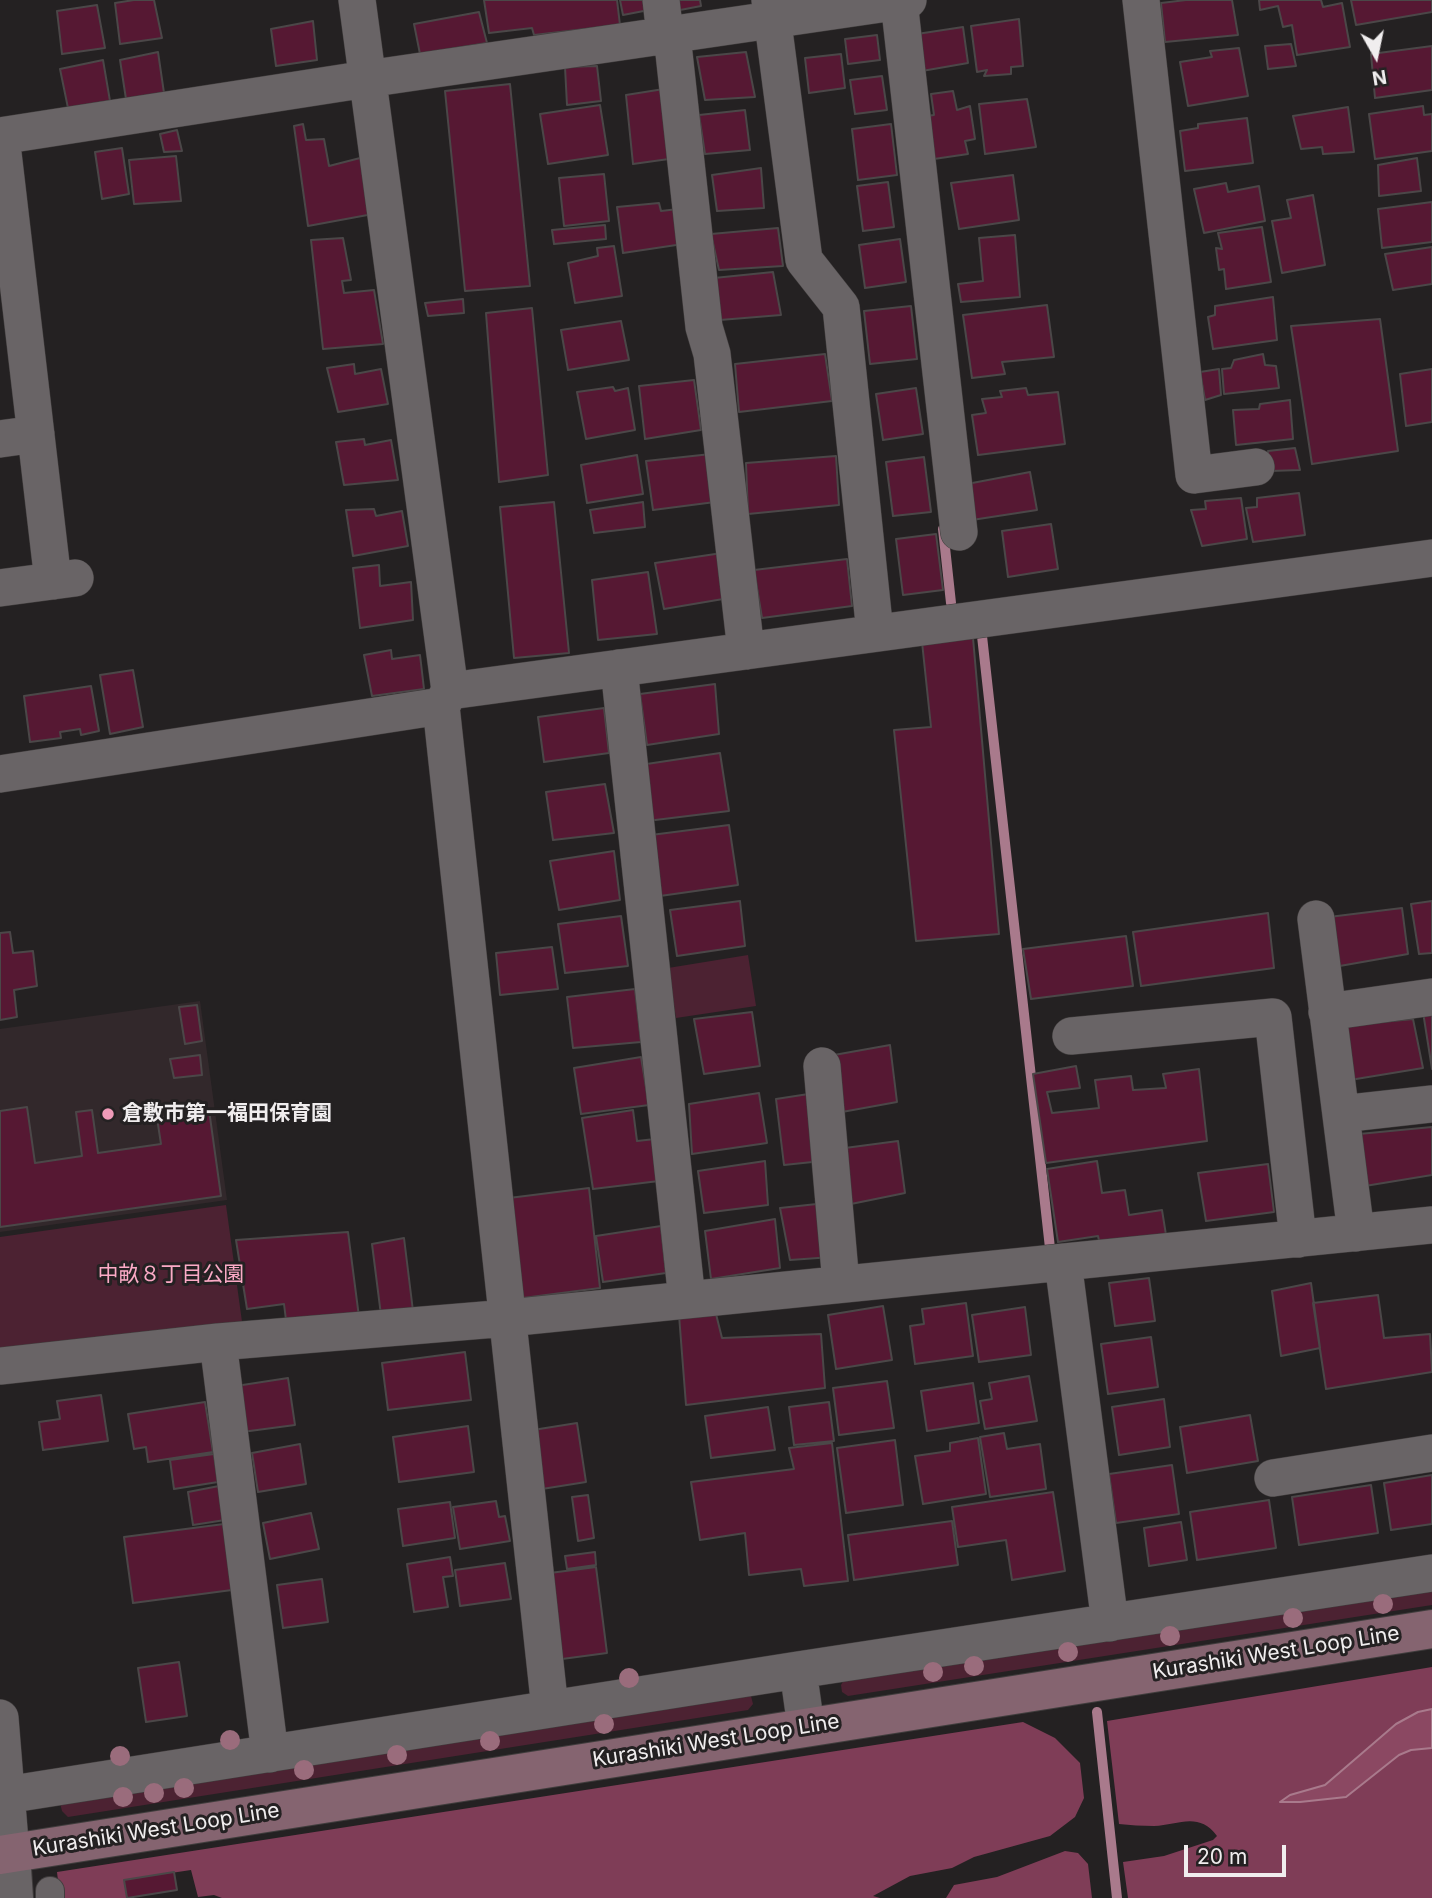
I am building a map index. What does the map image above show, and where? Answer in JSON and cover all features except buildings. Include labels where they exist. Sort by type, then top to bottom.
[{"type":"main road","name":"Kurashiki West Loop Line","points":[[6,1854],[1432,1629]]},
{"type":"street","points":[[358,0],[445,698],[550,1709]]},
{"type":"street","points":[[661,0],[668,35],[704,327],[712,355],[746,651]]},
{"type":"street","points":[[1141,0],[1194,475],[1256,467]]},
{"type":"street","points":[[0,588],[65,579],[9,291],[0,136],[668,35],[772,10],[895,2],[958,532]]},
{"type":"street","points":[[772,10],[804,260],[841,307],[876,633]]},
{"type":"street","points":[[0,439],[36,434]]},
{"type":"street","points":[[0,774],[619,668],[1432,558]]},
{"type":"street","points":[[619,668],[687,1300]]},
{"type":"street","points":[[1317,919],[1356,1233]]},
{"type":"street","points":[[1327,1012],[1432,997]]},
{"type":"street","points":[[1072,1036],[1272,1017],[1298,1239]]},
{"type":"street","points":[[822,1066],[841,1284]]},
{"type":"street","points":[[1341,1114],[1432,1104]]},
{"type":"street","points":[[0,1366],[218,1342],[508,1318],[1432,1225]]},
{"type":"street","points":[[1063,1262],[1110,1623]]},
{"type":"street","points":[[218,1342],[270,1754]]},
{"type":"street","points":[[1273,1478],[1432,1453]]},
{"type":"street","points":[[4,1796],[1432,1573]]},
{"type":"street","points":[[798,1670],[806,1727]]},
{"type":"street","points":[[0,1718],[6,1854],[38,1896]]},
{"type":"shaded area","name":"倉敷市第一福田保育園","points":[[200,1001],[227,1200],[0,1232],[0,1029]]},
{"type":"shaded area","points":[[1432,1667],[1432,1898],[1128,1898],[1123,1862],[1164,1856],[1213,1840],[1217,1836],[1203,1824],[1188,1821],[1154,1826],[1119,1824],[1107,1721]]},
{"type":"shaded area","points":[[1432,1709],[1432,1748],[1411,1750],[1399,1755],[1346,1797],[1280,1802],[1290,1795],[1325,1785],[1396,1724],[1418,1712]]},
{"type":"shaded area","points":[[1023,1722],[1055,1738],[1080,1763],[1084,1798],[1075,1817],[1050,1836],[974,1857],[952,1868],[910,1876],[873,1896],[880,1898],[222,1898],[214,1895],[198,1897],[191,1870],[124,1880],[127,1898],[60,1898],[57,1872]]},
{"type":"shaded area","points":[[1065,1851],[1078,1853],[1088,1864],[1092,1898],[946,1898],[954,1885],[997,1877]]},
{"type":"green space","points":[[748,955],[756,1006],[676,1018],[668,968]]},
{"type":"green space","name":"中畝８丁目公園","points":[[226,1205],[243,1329],[0,1359],[0,1237]]},
{"type":"green space","points":[[1432,1587],[1432,1605],[848,1696],[842,1692],[841,1685],[845,1678]]},
{"type":"green space","points":[[745,1693],[751,1696],[753,1704],[748,1710],[68,1817],[62,1811],[60,1803]]},
{"type":"waterway","points":[[943,529],[951,603]]},
{"type":"waterway","points":[[981,627],[1050,1248]]},
{"type":"waterway","points":[[1097,1712],[1117,1898]]},
{"type":"place","name":"倉敷市第一福田保育園","points":[[108,1114]]}]
